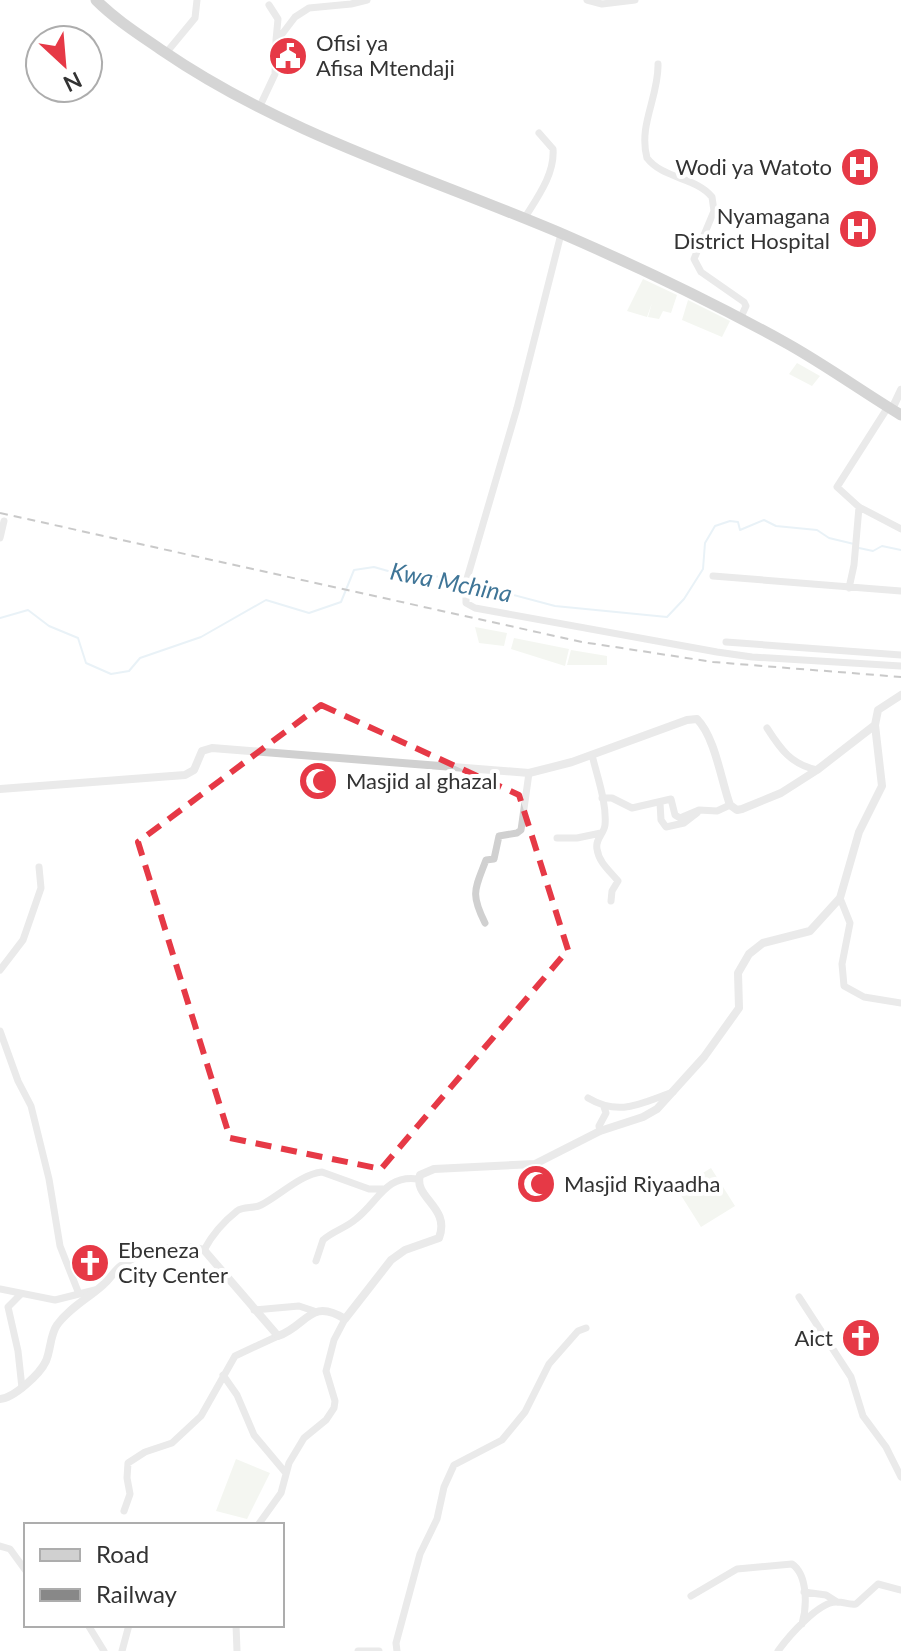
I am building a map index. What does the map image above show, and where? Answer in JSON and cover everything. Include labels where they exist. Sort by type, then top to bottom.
[{"type":"highway","points":[[96,0],[166,53],[258,108],[388,166],[643,270],[791,346],[894,411]]},
{"type":"street","points":[[166,53],[195,18],[197,0]]},
{"type":"street","points":[[276,42],[304,10],[367,0]]},
{"type":"street","points":[[587,0],[602,4],[635,0]]},
{"type":"street","points":[[258,108],[275,74],[278,19],[269,5]]},
{"type":"street","points":[[658,64],[656,87],[646,118],[647,158],[659,169],[702,188],[712,197],[714,211],[696,250],[695,264],[701,272],[744,302],[746,306],[740,319]]},
{"type":"street","points":[[524,219],[544,187],[553,161],[553,149],[539,133]]},
{"type":"street","points":[[561,234],[517,408],[466,582],[466,603],[475,608],[717,652],[901,666]]},
{"type":"street","points":[[901,390],[894,411],[837,487],[859,507],[901,529]]},
{"type":"street","points":[[849,588],[859,507]]},
{"type":"street","points":[[0,538],[4,521]]},
{"type":"street","points":[[713,576],[901,591]]},
{"type":"street","points":[[726,642],[901,655]]},
{"type":"street","points":[[316,1261],[323,1240],[351,1223],[370,1208],[383,1189],[402,1178],[418,1179],[434,1169],[535,1164],[600,1131],[652,1113],[675,1091],[739,1008],[738,973],[749,954],[763,943],[810,931],[840,898],[859,832],[882,786],[875,725],[878,710],[901,695]]},
{"type":"street","points":[[0,789],[185,775],[194,770],[202,751],[212,748],[529,773],[697,719],[712,749],[730,805],[737,810],[781,793],[817,770],[875,725]]},
{"type":"street","points":[[767,728],[788,757],[799,766],[817,770]]},
{"type":"street","points":[[592,755],[605,824],[596,844],[597,852],[607,871],[618,881],[611,901]]},
{"type":"street","points":[[485,923],[476,903],[475,883],[486,860],[494,859],[499,836],[521,830],[529,773]]},
{"type":"street","points":[[602,798],[612,798],[628,808],[673,801],[675,815],[680,818],[702,810],[717,811],[730,805]]},
{"type":"street","points":[[660,803],[661,820],[666,827],[684,823],[702,810]]},
{"type":"street","points":[[557,838],[584,837],[603,832]]},
{"type":"street","points":[[0,970],[23,940],[41,888],[39,867]]},
{"type":"street","points":[[840,898],[850,923],[842,964],[844,986],[873,1000],[901,1003]]},
{"type":"street","points":[[0,1031],[18,1081],[31,1106],[49,1179],[60,1246],[79,1294]]},
{"type":"street","points":[[588,1098],[604,1107],[631,1106],[675,1091]]},
{"type":"street","points":[[600,1131],[599,1126],[606,1113],[604,1107]]},
{"type":"street","points":[[204,1250],[216,1231],[240,1209],[261,1205],[310,1174],[322,1172],[369,1189],[383,1189]]},
{"type":"street","points":[[259,1523],[281,1493],[285,1472],[304,1438],[326,1420],[334,1408],[335,1401],[326,1371],[334,1340],[345,1319],[391,1260],[405,1250],[439,1238],[440,1218],[418,1179]]},
{"type":"street","points":[[0,1399],[16,1395],[46,1360],[54,1329],[117,1268],[130,1260],[172,1247],[193,1246],[204,1250],[278,1336]]},
{"type":"street","points":[[0,1289],[55,1300],[95,1290]]},
{"type":"street","points":[[21,1294],[8,1307],[19,1356],[22,1388]]},
{"type":"street","points":[[799,1297],[851,1377],[863,1416],[886,1447],[901,1477]]},
{"type":"street","points":[[254,1310],[299,1306],[333,1312],[345,1319]]},
{"type":"street","points":[[124,1511],[130,1494],[128,1463],[145,1452],[172,1443],[192,1425],[201,1416],[223,1375],[240,1352],[288,1331],[314,1311]]},
{"type":"street","points":[[397,1651],[396,1643],[408,1592],[420,1554],[437,1519],[444,1487],[454,1465],[502,1440],[525,1412],[549,1364],[578,1331],[586,1328]]},
{"type":"street","points":[[223,1375],[237,1395],[254,1435],[285,1472]]},
{"type":"street","points":[[0,1546],[10,1549],[24,1568]]},
{"type":"street","points":[[691,1596],[737,1569],[792,1564],[800,1572],[804,1592],[802,1624]]},
{"type":"street","points":[[778,1651],[802,1624],[829,1604],[856,1604],[878,1584],[901,1590]]},
{"type":"street","points":[[804,1592],[826,1595],[837,1602]]},
{"type":"street","points":[[89,1627],[104,1651]]},
{"type":"street","points":[[122,1651],[128,1627]]},
{"type":"street","points":[[236,1627],[237,1651]]},
{"type":"street","points":[[358,1651],[379,1651]]},
{"type":"highlighted area","points":[[321,705],[519,795],[568,950],[381,1169],[230,1138],[138,842]]},
{"type":"shaded area","points":[[643,279],[677,295],[671,313],[663,311],[659,319],[648,317],[652,303],[647,317],[627,311]]},
{"type":"shaded area","points":[[688,300],[730,321],[722,337],[682,320]]},
{"type":"shaded area","points":[[797,363],[820,376],[812,386],[789,374]]},
{"type":"shaded area","points":[[475,627],[507,633],[504,646],[479,643]]},
{"type":"shaded area","points":[[514,638],[569,649],[565,666],[511,649]]},
{"type":"shaded area","points":[[571,650],[607,656],[607,665],[567,665]]},
{"type":"shaded area","points":[[711,1168],[735,1206],[701,1227],[677,1189]]},
{"type":"shaded area","points":[[236,1459],[270,1473],[247,1519],[216,1511]]},
{"type":"waterway","name":"Kwa Mchina","points":[[468,583],[555,606],[667,617],[684,599],[703,569],[705,543],[715,526],[738,522],[740,530],[764,520],[776,526],[817,530],[829,538],[854,544]]},
{"type":"waterway","name":"Kwa Mchina","points":[[859,548],[873,551],[882,546],[901,550]]},
{"type":"waterway","name":"Kwa Mchina","points":[[0,618],[28,610],[49,626],[78,638],[86,663],[111,674],[129,671],[140,658],[201,637],[266,600],[309,613],[341,602],[354,570],[374,567],[409,577],[431,575],[462,583]]},
{"type":"railway","points":[[0,513],[582,642],[713,662],[901,677]]},
{"type":"place","name":"Ofisi ya Afisa Mtendaji","points":[[288,56]]},
{"type":"place","name":"Wodi ya Watoto","points":[[860,167]]},
{"type":"place","name":"Nyamagana District Hospital","points":[[858,229]]},
{"type":"place","name":"Masjid al ghazal","points":[[318,781]]},
{"type":"place","name":"Masjid Riyaadha","points":[[536,1184]]},
{"type":"place","name":"Ebeneza City Center","points":[[90,1263]]},
{"type":"place","name":"Aict","points":[[861,1338]]}]
